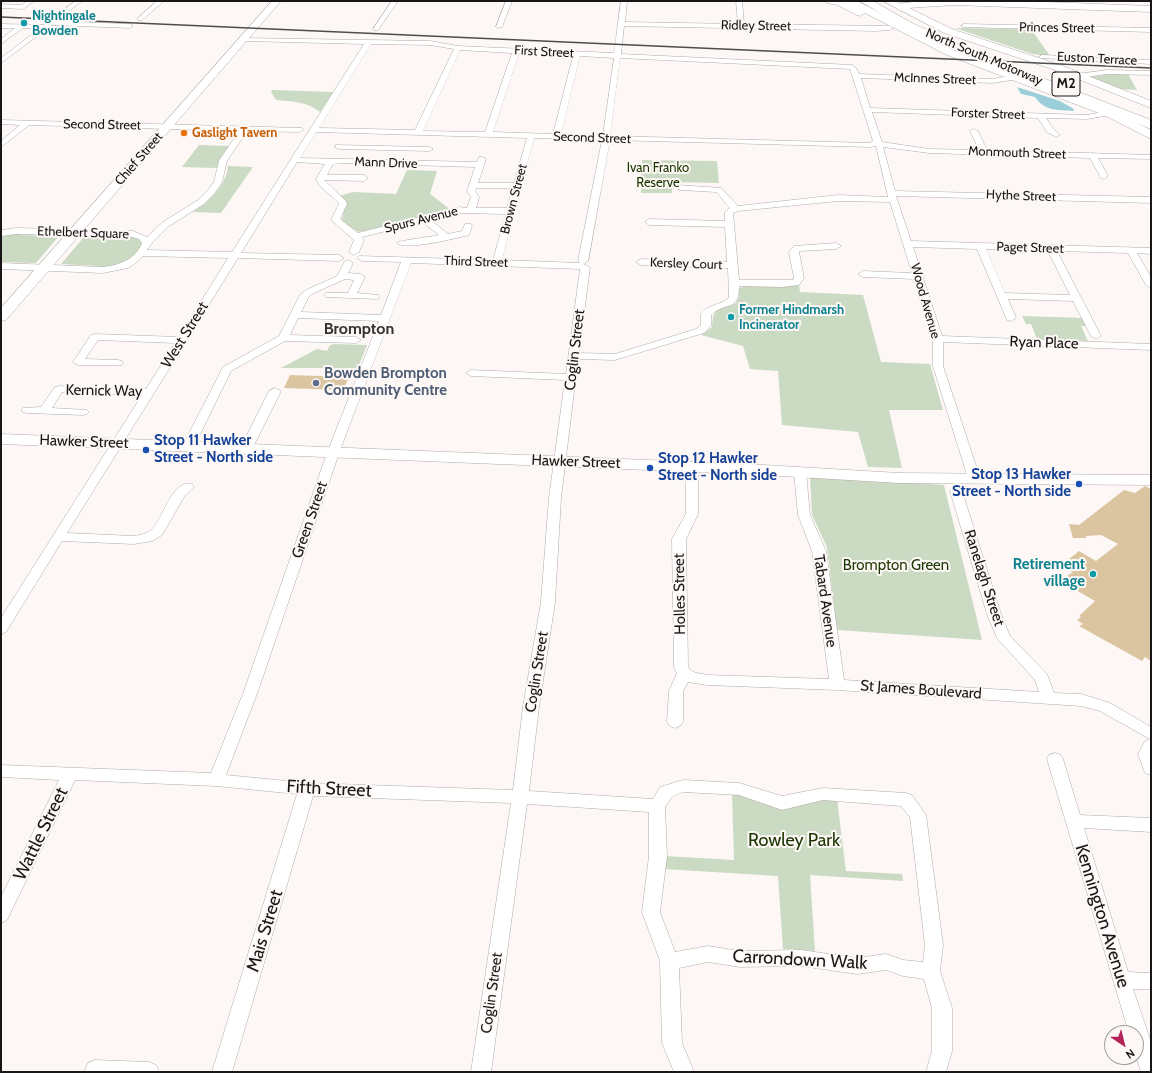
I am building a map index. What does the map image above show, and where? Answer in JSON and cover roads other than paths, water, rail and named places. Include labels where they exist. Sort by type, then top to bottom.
[{"type":"highway","name":"North South Motorway","points":[[865,1],[908,25],[967,52],[1151,125]]},
{"type":"highway","name":"North South Motorway","points":[[877,1],[922,26],[954,41],[1151,117]]},
{"type":"highway","points":[[938,1],[1151,9]]},
{"type":"highway","points":[[901,8],[911,4],[965,2]]},
{"type":"highway","points":[[948,31],[972,42],[1094,87],[1151,110]]},
{"type":"highway","points":[[1108,113],[1151,130]]},
{"type":"main road","points":[[830,1],[840,2],[890,28],[930,43],[973,62],[1108,113],[1151,135]]},
{"type":"main road","points":[[850,1],[930,43]]},
{"type":"main road","points":[[888,1],[948,31],[1023,55],[1151,105]]},
{"type":"street","points":[[1,6],[23,7],[31,1]]},
{"type":"street","points":[[63,13],[79,1]]},
{"type":"street","points":[[140,19],[161,1]]},
{"type":"street","name":"Chief Street","points":[[1,317],[277,1]]},
{"type":"street","points":[[376,29],[395,1]]},
{"type":"street","points":[[499,27],[509,1]]},
{"type":"street","name":"Coglin Street","points":[[481,1072],[520,797],[531,707],[548,602],[555,498],[572,377],[584,266],[607,138],[624,1]]},
{"type":"street","points":[[739,1],[741,26]]},
{"type":"street","points":[[1,61],[49,23],[57,22],[130,26]]},
{"type":"street","name":"Ridley Street","points":[[621,24],[875,29],[890,28]]},
{"type":"street","points":[[1,26],[45,27]]},
{"type":"street","points":[[1,42],[22,26]]},
{"type":"street","name":"Princes Street","points":[[964,26],[1151,30]]},
{"type":"street","name":"First Street","points":[[244,39],[430,43],[458,48],[845,66],[854,69],[857,76]]},
{"type":"street","name":"West Street","points":[[1,629],[369,41]]},
{"type":"street","points":[[1,47],[18,47]]},
{"type":"street","points":[[418,133],[458,48]]},
{"type":"street","points":[[488,135],[511,62],[516,51]]},
{"type":"street","points":[[556,137],[577,54]]},
{"type":"street","name":"Euston Terrace","points":[[1042,57],[1151,62]]},
{"type":"street","points":[[1078,76],[1107,72],[1151,73]]},
{"type":"street","name":"McInnes Street","points":[[857,76],[983,81],[1014,78]]},
{"type":"street","name":"Wood Avenue","points":[[857,76],[892,196],[909,244],[938,339],[938,366],[974,478]]},
{"type":"street","name":"Forster Street","points":[[867,110],[1088,116],[1108,113]]},
{"type":"street","points":[[1040,115],[1050,130],[1056,135]]},
{"type":"street","name":"Second Street","points":[[1,122],[299,130]]},
{"type":"street","points":[[1,145],[27,123]]},
{"type":"street","points":[[143,239],[157,233],[166,224],[202,202],[218,182],[223,160],[245,128]]},
{"type":"street","name":"Second Street","points":[[313,130],[878,145]]},
{"type":"street","points":[[974,131],[983,151]]},
{"type":"street","name":"Brown Street","points":[[497,262],[531,136]]},
{"type":"street","name":"Monmouth Street","points":[[878,145],[929,150],[1151,157]]},
{"type":"street","points":[[339,147],[429,149]]},
{"type":"street","points":[[400,163],[407,148]]},
{"type":"street","points":[[1092,155],[1104,176]]},
{"type":"street","name":"Mann Drive","points":[[295,160],[319,160],[330,163],[345,161],[400,163],[480,162],[473,185]]},
{"type":"street","points":[[330,163],[320,179],[322,183],[342,200],[343,204],[335,220],[359,240],[358,255],[345,254],[342,276]]},
{"type":"street","points":[[322,177],[364,179]]},
{"type":"street","points":[[471,209],[475,197],[471,191],[473,185],[517,186]]},
{"type":"street","points":[[575,352],[615,357],[700,331],[706,326],[706,314],[711,309],[730,302],[734,297],[729,212],[736,209],[718,190],[681,187]]},
{"type":"street","name":"Hythe Street","points":[[736,209],[838,198],[892,196],[1151,200]]},
{"type":"street","name":"Spurs Avenue","points":[[356,236],[459,210],[471,209],[511,211]]},
{"type":"street","points":[[424,219],[447,237]]},
{"type":"street","points":[[650,222],[729,224]]},
{"type":"street","points":[[402,242],[412,243],[466,233],[468,226]]},
{"type":"street","name":"Ethelbert Square","points":[[1,233],[16,231],[74,233],[143,239],[147,244],[134,261],[113,269],[1,266]]},
{"type":"street","name":"Paget Street","points":[[909,244],[1151,251]]},
{"type":"street","points":[[734,283],[796,283],[799,278],[794,252],[797,248],[836,246]]},
{"type":"street","points":[[980,246],[1003,296],[1011,318]]},
{"type":"street","points":[[1051,248],[1096,336]]},
{"type":"street","points":[[1131,251],[1151,285]]},
{"type":"street","points":[[141,252],[344,260]]},
{"type":"street","name":"Third Street","points":[[358,255],[407,260],[497,262],[585,267],[584,266]]},
{"type":"street","name":"Green Street","points":[[216,780],[251,691],[333,453],[407,260]]},
{"type":"street","name":"Kersley Court","points":[[641,262],[732,265]]},
{"type":"street","points":[[864,274],[918,276]]},
{"type":"street","points":[[283,338],[304,297],[309,292],[342,276],[360,277],[351,296]]},
{"type":"street","points":[[329,295],[374,297]]},
{"type":"street","points":[[1003,296],[1077,298]]},
{"type":"street","points":[[295,315],[385,318]]},
{"type":"street","points":[[111,374],[118,363],[78,362],[95,338],[182,340]]},
{"type":"street","points":[[188,446],[227,369],[283,338],[356,340]]},
{"type":"street","name":"Ryan Place","points":[[938,339],[1151,347]]},
{"type":"street","points":[[471,373],[572,377]]},
{"type":"street","name":"Kernick Way","points":[[44,411],[59,389],[150,392]]},
{"type":"street","points":[[246,449],[275,391]]},
{"type":"street","name":"Kernick Way","points":[[27,410],[83,412]]},
{"type":"street","name":"Hawker Street","points":[[1,439],[692,466],[899,478],[1151,480]]},
{"type":"street","name":"Holles Street","points":[[684,673],[681,667],[679,539],[692,514],[692,466]]},
{"type":"street","name":"Tabard Avenue","points":[[800,472],[804,515],[819,551],[837,685]]},
{"type":"street","points":[[58,537],[134,540],[147,538],[157,532],[179,495],[188,487]]},
{"type":"street","name":"Ranelagh Street","points":[[956,490],[994,614],[1004,638],[1042,678],[1048,698]]},
{"type":"street","points":[[675,722],[676,691],[684,673]]},
{"type":"street","name":"St James Boulevard","points":[[684,673],[690,677],[707,680],[837,685],[1081,700],[1105,707],[1151,734]]},
{"type":"street","points":[[1151,745],[1146,754],[1151,769]]},
{"type":"street","name":"Kennington Avenue","points":[[1055,759],[1121,980],[1151,1072]]},
{"type":"street","name":"Fifth Street","points":[[1,771],[216,780],[307,789],[520,797],[657,806]]},
{"type":"street","name":"Wattle Street","points":[[1,915],[70,774]]},
{"type":"street","points":[[684,1072],[672,1043],[669,961],[651,912],[658,856],[657,806],[666,792],[684,786],[739,789],[782,803],[823,794],[906,800],[918,815],[934,945],[931,971],[942,1008],[942,1051],[936,1072]]},
{"type":"street","name":"Mais Street","points":[[222,1072],[307,789]]},
{"type":"street","points":[[1073,820],[1151,825]]},
{"type":"street","name":"Carrondown Walk","points":[[669,961],[708,954],[740,959],[800,958],[857,966],[886,962],[903,968],[931,971]]},
{"type":"street","points":[[1121,980],[1151,981]]},
{"type":"street","points":[[95,1070],[149,1072]]},
{"type":"water","points":[[1017,87],[1060,101],[1074,109],[1073,111],[1052,109],[1043,105],[1035,97],[1021,94]]},
{"type":"railway","points":[[1,17],[1151,68]]},
{"type":"place","name":"Nightingale Bowden","points":[[24,23]]},
{"type":"place","name":"Gaslight Tavern","points":[[184,133]]},
{"type":"place","name":"Former Hindmarsh Incinerator","points":[[731,317]]},
{"type":"place","name":"Bowden Brompton Community Centre","points":[[316,383]]},
{"type":"place","name":"Stop 11 Hawker Street - North side","points":[[146,450]]},
{"type":"place","name":"Stop 12 Hawker Street - North side","points":[[650,468]]},
{"type":"place","name":"Stop 13 Hawker Street - North side","points":[[1079,484]]},
{"type":"place","name":"Retirement village","points":[[1093,574]]},
{"type":"district","name":"Brompton","points":[[359,329]]},
{"type":"park label","name":"Ivan Franko Reserve","points":[[658,176]]},
{"type":"park label","name":"Brompton Green","points":[[896,566]]},
{"type":"park label","name":"Rowley Park","points":[[794,841]]}]
